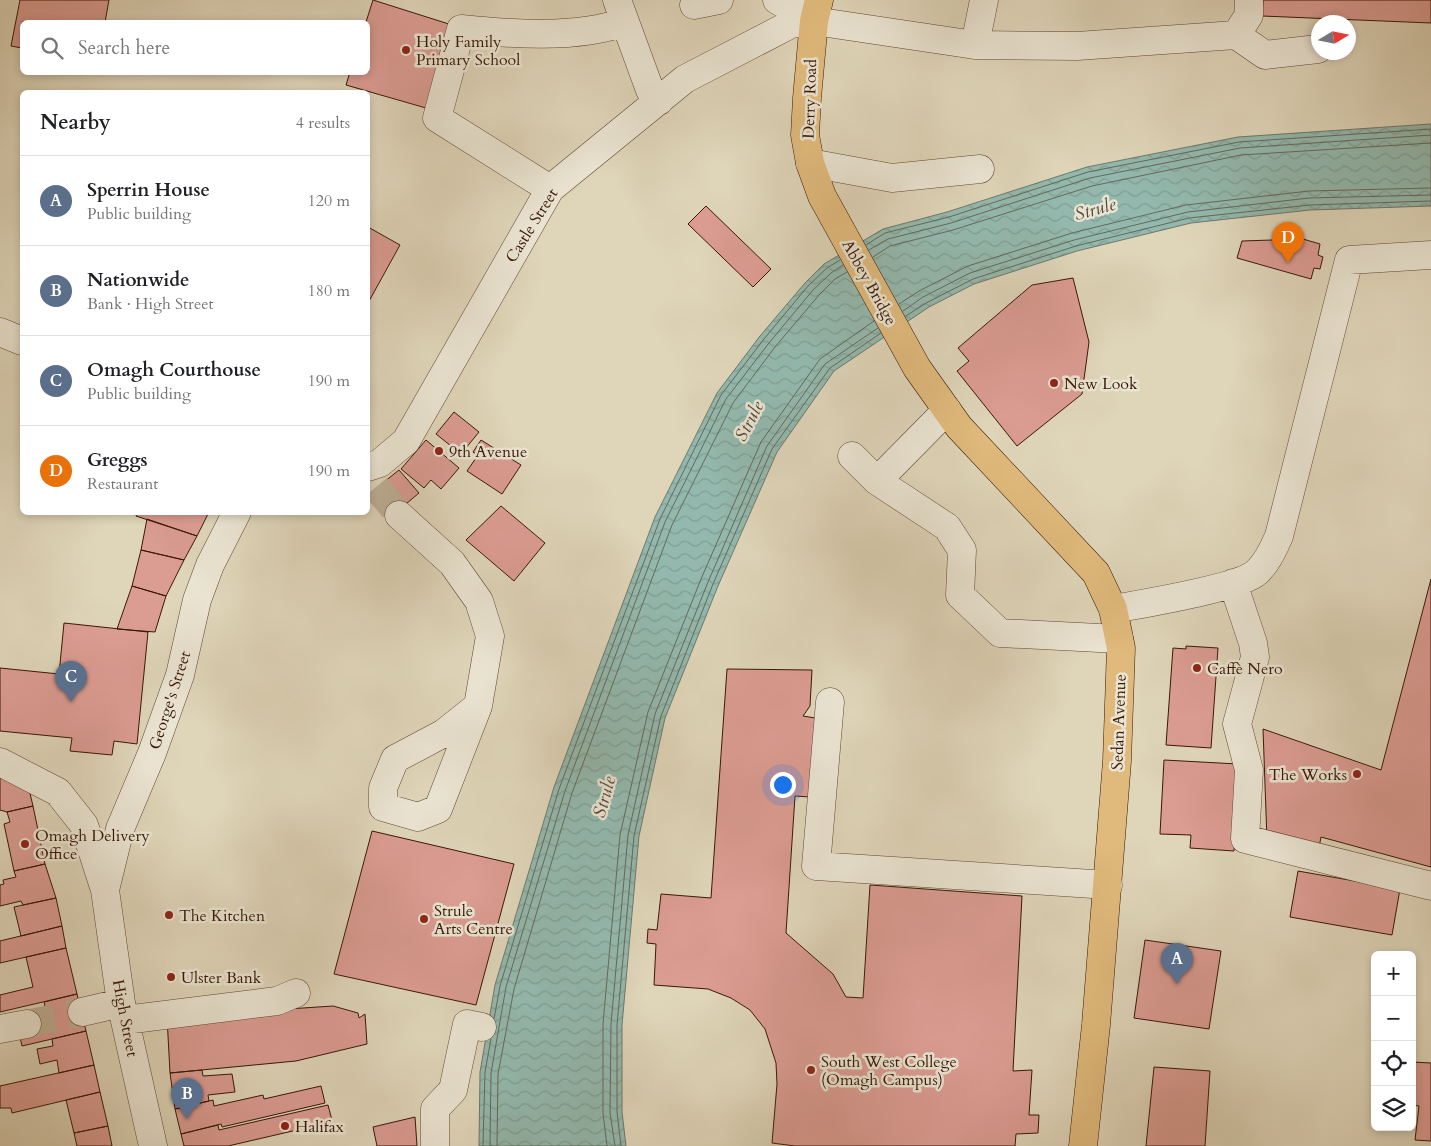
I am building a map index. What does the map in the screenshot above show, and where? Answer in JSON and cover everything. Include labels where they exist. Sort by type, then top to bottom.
[{"type":"main road","name":"Derry Road","points":[[817,11],[805,135],[810,163],[822,196]]},
{"type":"main road","name":"Abbey Bridge","points":[[822,196],[918,368]]},
{"type":"main road","name":"Sedan Avenue","points":[[918,368],[959,427],[1096,573],[1113,610],[1121,648],[1117,761],[1096,1035],[1083,1146]]},
{"type":"street","points":[[777,0],[817,11],[975,45],[1077,46],[1236,35],[1264,55],[1311,49]]},
{"type":"street","points":[[975,45],[984,0]]},
{"type":"street","points":[[1236,35],[1249,15],[1249,0]]},
{"type":"street","points":[[550,189],[437,118],[461,29],[508,34],[603,30],[621,11],[650,90],[659,101]]},
{"type":"street","name":"Castle Street","points":[[371,473],[406,441],[550,189],[684,79],[817,11]]},
{"type":"street","points":[[810,163],[892,178],[980,169]]},
{"type":"street","points":[[1113,610],[1233,584],[1256,572],[1274,548],[1278,536],[1349,260],[1431,255]]},
{"type":"street","points":[[0,332],[20,340]]},
{"type":"street","points":[[877,481],[947,410]]},
{"type":"street","points":[[852,456],[877,481],[947,527],[962,550],[960,595],[1000,633],[1119,639]]},
{"type":"street","name":"George's Street","points":[[105,890],[120,829],[152,753],[180,676],[197,600],[210,565],[235,515]]},
{"type":"street","points":[[398,515],[452,563],[479,601],[490,636],[478,706]]},
{"type":"street","points":[[1233,584],[1253,643],[1255,658],[1238,724],[1249,770],[1246,839],[1431,886]]},
{"type":"street","points":[[830,702],[816,866],[1108,885]]},
{"type":"street","points":[[0,762],[58,792],[84,826],[105,890]]},
{"type":"street","name":"High Street","points":[[105,890],[123,1012],[153,1146]]},
{"type":"street","points":[[82,1012],[123,1012],[276,1002],[296,993]]},
{"type":"street","points":[[0,1029],[27,1024]]},
{"type":"street","points":[[435,1146],[428,1107],[453,1090],[467,1024],[482,1027]]},
{"type":"water","name":"Strule","points":[[1431,124],[1431,206],[1310,210],[1191,223],[1077,251],[974,284],[929,307],[834,371],[777,452],[718,586],[665,718],[639,836],[622,1025],[622,1112],[626,1146],[479,1146],[480,1072],[495,985],[554,787],[655,517],[717,393],[760,336],[805,283],[824,264],[883,229],[947,212],[1087,167],[1238,137]]},
{"type":"building","points":[[20,0],[109,0],[105,20],[20,20],[20,48],[11,46]]},
{"type":"building","points":[[373,0],[452,25],[426,108],[370,92],[370,90],[346,85],[349,75],[370,75],[370,20],[367,20]]},
{"type":"building","points":[[1263,0],[1431,0],[1431,23],[1356,20],[1356,15],[1311,15],[1311,18],[1262,16]]},
{"type":"building","points":[[706,206],[771,269],[753,287],[688,224]]},
{"type":"building","points":[[370,228],[400,245],[370,299]]},
{"type":"building","points":[[1303,239],[1320,244],[1318,255],[1323,257],[1320,269],[1314,268],[1311,279],[1237,258],[1242,241]]},
{"type":"building","points":[[1073,278],[1089,342],[1082,394],[1017,446],[957,371],[969,361],[958,348],[1032,285]]},
{"type":"building","points":[[454,412],[479,432],[461,454],[436,434]]},
{"type":"building","points":[[426,440],[459,468],[441,489],[431,480],[424,488],[401,469]]},
{"type":"building","points":[[481,440],[521,465],[502,494],[467,471],[478,455],[473,452]]},
{"type":"building","points":[[399,470],[419,493],[394,514],[374,490]]},
{"type":"building","points":[[501,506],[545,543],[514,581],[466,540]]},
{"type":"building","points":[[136,515],[208,515],[197,536]]},
{"type":"building","points":[[147,519],[197,536],[184,560],[141,550]]},
{"type":"building","points":[[141,550],[184,560],[166,596],[132,586]]},
{"type":"building","points":[[1431,579],[1431,867],[1321,837],[1318,853],[1267,840],[1263,729],[1381,770]]},
{"type":"building","points":[[132,586],[166,596],[155,632],[117,629]]},
{"type":"building","points":[[64,623],[148,632],[137,744],[114,741],[112,755],[70,751],[72,738],[0,731],[0,668],[59,674]]},
{"type":"building","points":[[1186,646],[1218,648],[1211,748],[1166,745],[1173,648],[1186,649]]},
{"type":"building","points":[[727,669],[812,670],[810,706],[803,716],[815,718],[810,797],[795,796],[786,933],[833,974],[846,997],[863,998],[870,885],[1022,896],[1013,1071],[1032,1070],[1029,1115],[1039,1115],[1038,1133],[1016,1134],[1015,1146],[795,1146],[772,1143],[777,1084],[776,1063],[765,1029],[750,1010],[731,998],[708,989],[654,985],[656,944],[647,943],[648,929],[657,930],[661,894],[711,898]]},
{"type":"building","points":[[1164,760],[1238,764],[1234,851],[1190,848],[1191,835],[1160,834]]},
{"type":"building","points":[[0,775],[28,785],[33,806],[7,812],[0,810]]},
{"type":"building","name":"Omagh Delivery Office","points":[[33,806],[45,864],[14,871],[4,824],[10,822],[7,812]]},
{"type":"building","name":"Strule Arts Centre","points":[[372,831],[514,864],[476,1005],[334,974]]},
{"type":"building","points":[[45,864],[56,898],[23,905],[21,901],[0,906],[0,885],[4,884],[3,880],[16,877],[14,871]]},
{"type":"building","points":[[1298,871],[1400,889],[1392,935],[1290,917]]},
{"type":"building","points":[[56,898],[62,926],[21,936],[14,907]]},
{"type":"building","points":[[62,926],[66,948],[0,963],[0,941]]},
{"type":"building","points":[[1145,940],[1221,951],[1209,1029],[1134,1018]]},
{"type":"building","points":[[66,948],[77,994],[0,1012],[0,995],[33,987],[26,957]]},
{"type":"building","points":[[77,994],[86,1031],[22,1046],[19,1033],[49,1026],[44,1002]]},
{"type":"building","points":[[333,1006],[358,1013],[359,1018],[365,1014],[367,1044],[296,1061],[170,1073],[167,1017]]},
{"type":"building","points":[[86,1031],[94,1065],[59,1073],[57,1060],[40,1064],[37,1049],[53,1046],[52,1039]]},
{"type":"building","points":[[1416,1062],[1431,1063],[1431,1141],[1415,1140],[1419,1106],[1416,1106]]},
{"type":"building","points":[[94,1065],[100,1092],[12,1113],[11,1108],[0,1108],[0,1086]]},
{"type":"building","points":[[1154,1067],[1210,1071],[1205,1146],[1146,1146]]},
{"type":"building","points":[[202,1070],[203,1076],[232,1074],[235,1092],[208,1095],[209,1101],[175,1109],[170,1073]]},
{"type":"building","points":[[321,1086],[325,1103],[222,1127],[221,1124],[181,1134],[175,1109],[213,1100],[214,1106],[263,1095],[264,1099]]},
{"type":"building","points":[[100,1092],[108,1126],[74,1133],[66,1100]]},
{"type":"building","name":"Halifax","points":[[328,1105],[334,1128],[312,1133],[310,1127],[228,1146],[184,1146],[181,1134],[218,1125],[219,1130]]},
{"type":"building","points":[[415,1117],[417,1146],[377,1146],[373,1127]]},
{"type":"building","points":[[108,1126],[112,1146],[77,1146],[74,1133]]},
{"type":"tunnel","points":[[376,487],[399,515]]},
{"type":"tunnel","points":[[27,1024],[82,1012]]},
{"type":"place","name":"Holy Family Primary School","points":[[406,50]]},
{"type":"place","name":"Greggs","points":[[1288,263]]},
{"type":"place","name":"New Look","points":[[1054,383]]},
{"type":"place","name":"9th Avenue","points":[[439,451]]},
{"type":"place","name":"Caffè Nero","points":[[1197,668]]},
{"type":"place","name":"Omagh Courthouse","points":[[71,702]]},
{"type":"place","name":"The Works","points":[[1357,774]]},
{"type":"place","name":"Omagh Delivery Office","points":[[25,844]]},
{"type":"place","name":"The Kitchen","points":[[169,915]]},
{"type":"place","name":"Strule Arts Centre","points":[[424,919]]},
{"type":"place","name":"Ulster Bank","points":[[171,977]]},
{"type":"place","name":"Sperrin House","points":[[1177,984]]},
{"type":"place","name":"South West College (Omagh Campus)","points":[[811,1070]]},
{"type":"place","name":"Nationwide","points":[[187,1119]]},
{"type":"place","name":"Halifax","points":[[285,1126]]}]
